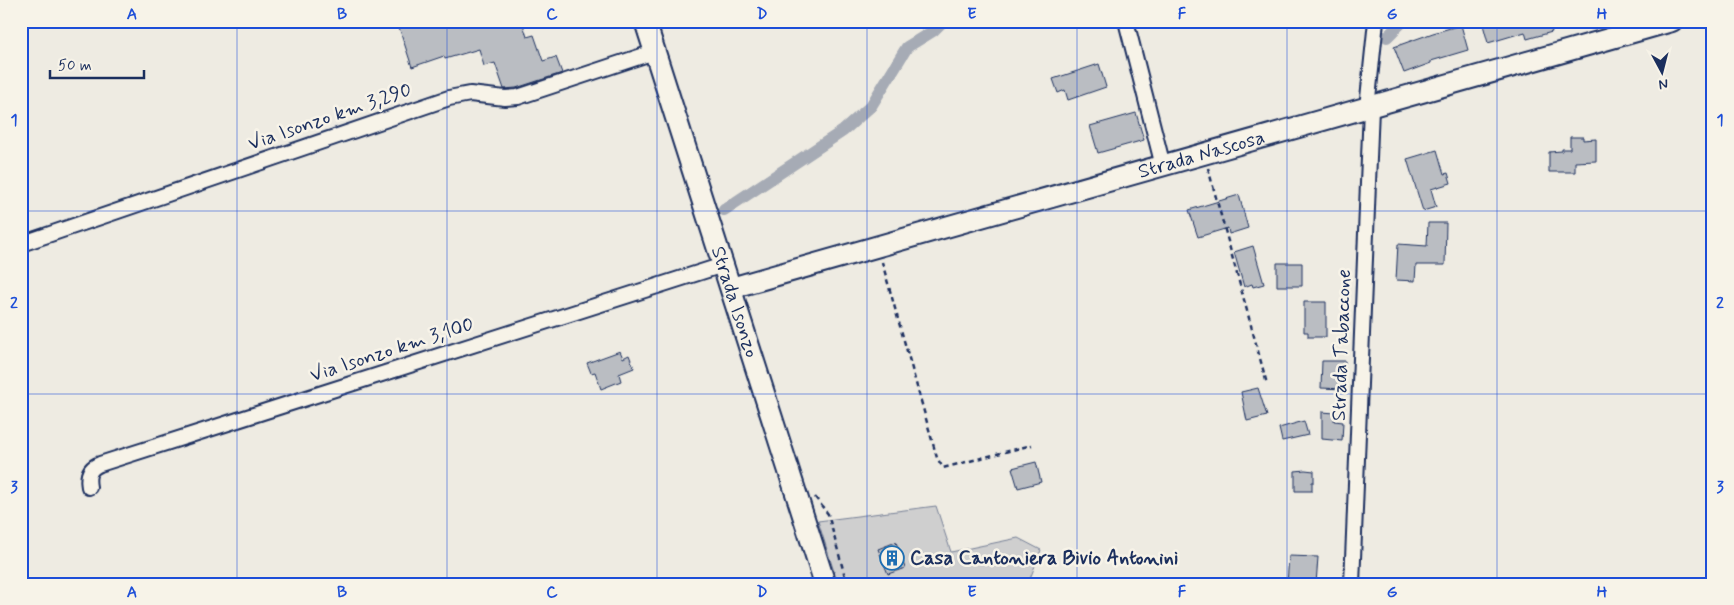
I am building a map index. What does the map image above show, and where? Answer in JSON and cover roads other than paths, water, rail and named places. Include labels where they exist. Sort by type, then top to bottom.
[{"type":"street","name":"Strada Isonzo","points":[[644,21],[825,584]]},
{"type":"street","points":[[1126,21],[1164,166]]},
{"type":"street","name":"Strada Tabaccone","points":[[1352,584],[1369,108],[1376,21]]},
{"type":"street","name":"Strada Nascosa","points":[[731,288],[1369,108],[1661,23]]},
{"type":"street","name":"Via Isonzo km 3,290","points":[[21,244],[449,98],[464,94],[505,98],[518,97],[654,52]]},
{"type":"street","name":"Via Isonzo km 3,100","points":[[89,487],[89,472],[100,464],[723,265]]},
{"type":"waterway","points":[[724,210],[843,131],[871,106],[907,47],[933,31],[943,21]]},
{"type":"waterway","points":[[1387,37],[1403,21]]},
{"type":"place","name":"Casa Cantoniera Bivio Antonini","points":[[892,558]]}]
